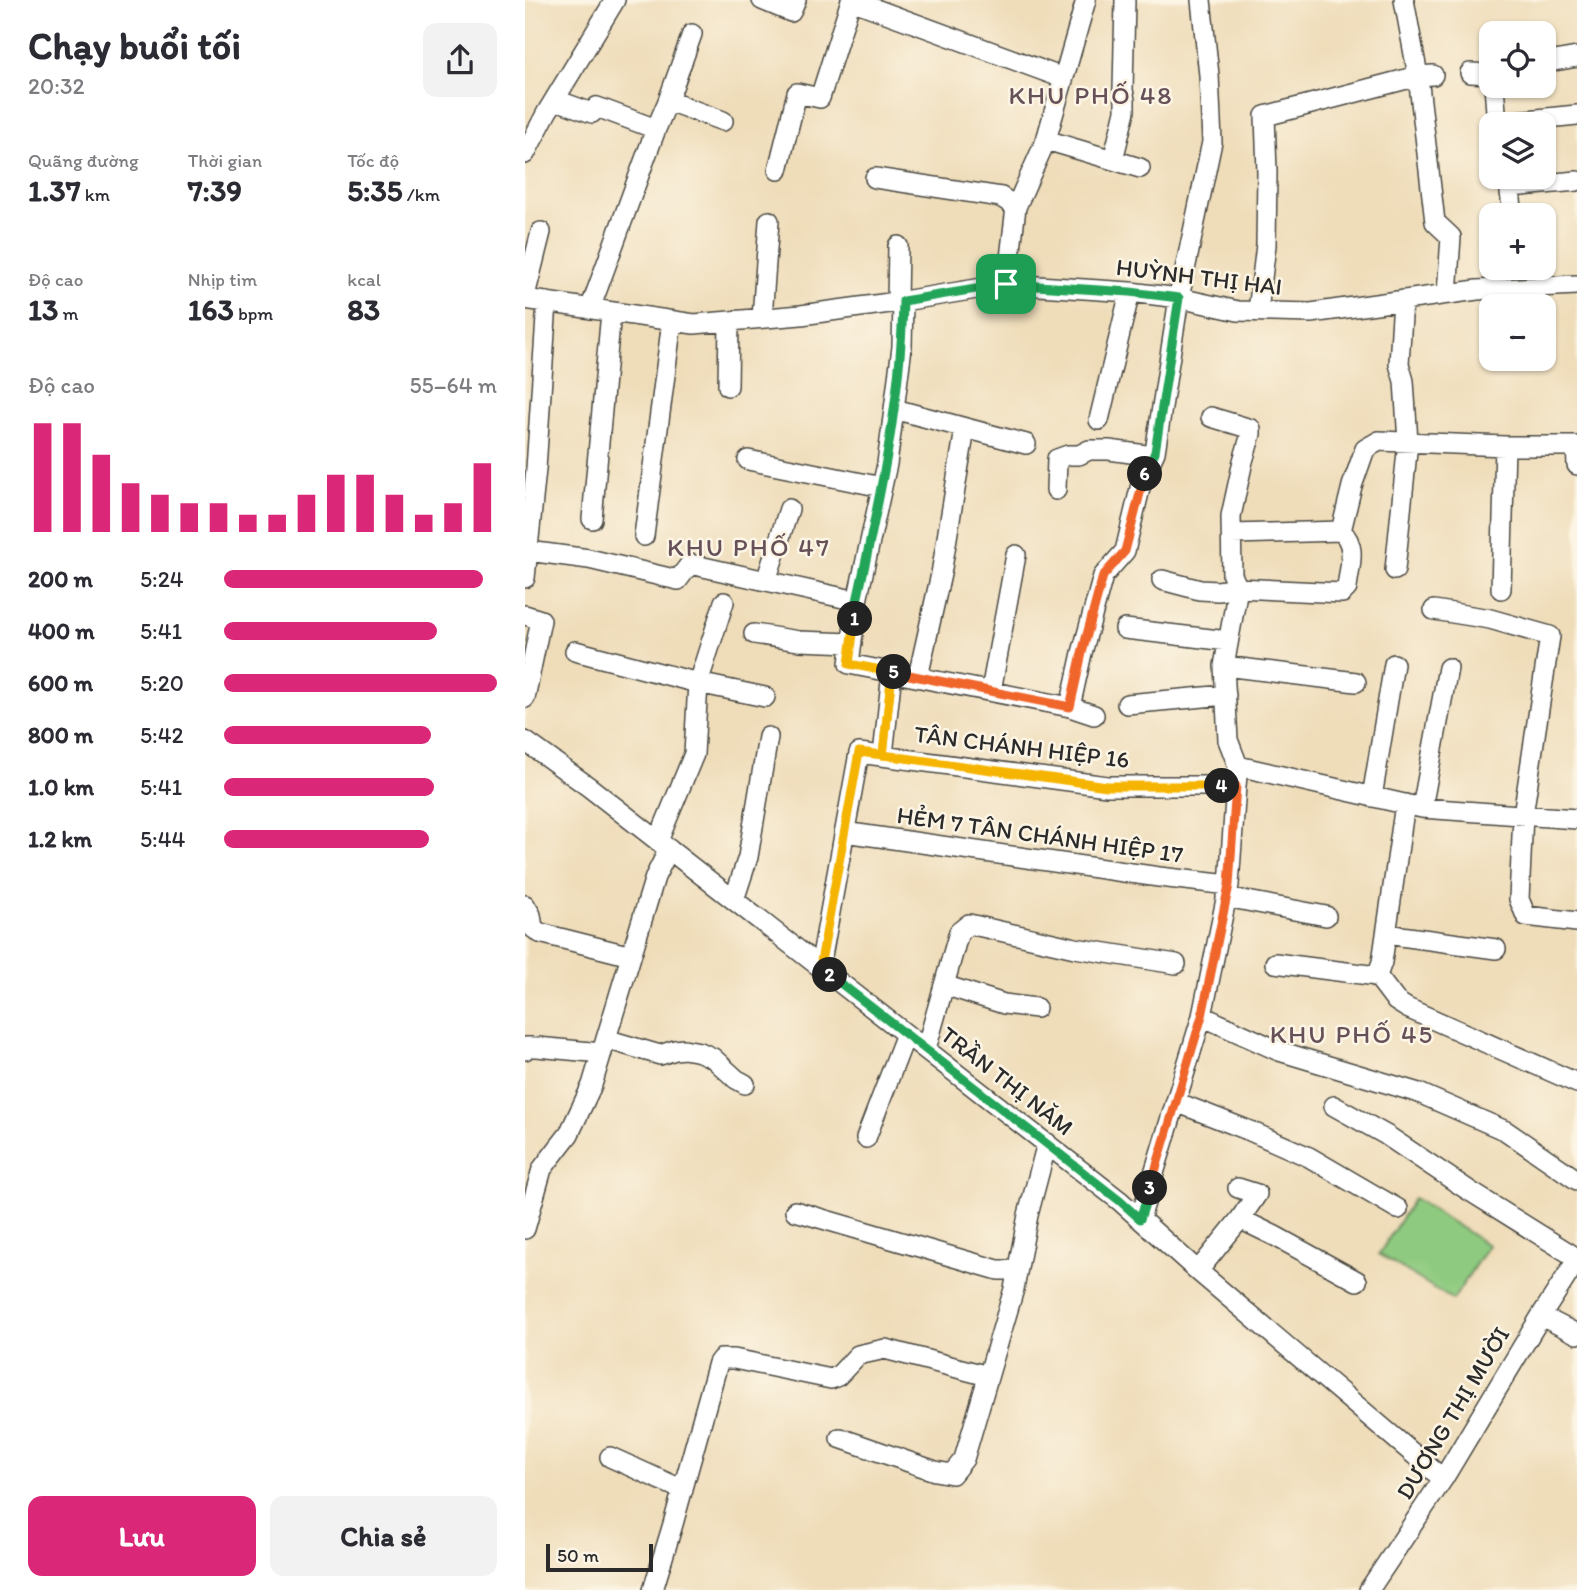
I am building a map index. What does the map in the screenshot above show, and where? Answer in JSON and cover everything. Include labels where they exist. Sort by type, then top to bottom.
[{"type":"street","points":[[525,154],[615,0]]},
{"type":"street","points":[[762,0],[791,12],[796,0]]},
{"type":"street","points":[[778,170],[797,93],[820,98],[851,0],[876,4],[1063,78]]},
{"type":"street","points":[[1006,284],[1016,207],[1046,140],[1086,0]]},
{"type":"street","points":[[1113,160],[1126,104],[1123,90],[1125,0]]},
{"type":"street","points":[[1070,707],[1103,576],[1125,551],[1142,480],[1155,452],[1160,427],[1179,298],[1212,142],[1209,75],[1201,0]]},
{"type":"street","points":[[1404,0],[1425,75],[1435,222],[1451,237],[1447,294]]},
{"type":"street","points":[[590,309],[692,34]]},
{"type":"street","points":[[1556,61],[1577,57]]},
{"type":"street","points":[[1470,73],[1479,73]]},
{"type":"street","points":[[1258,312],[1266,245],[1265,116],[1425,75]]},
{"type":"street","points":[[556,100],[592,113],[597,107],[656,129]]},
{"type":"street","points":[[668,101],[723,121]]},
{"type":"street","points":[[1556,117],[1577,115]]},
{"type":"street","points":[[1046,140],[1140,168]]},
{"type":"street","points":[[875,178],[1001,197],[1016,207]]},
{"type":"street","points":[[1556,181],[1577,181]]},
{"type":"street","points":[[762,318],[769,221]]},
{"type":"street","points":[[525,298],[541,232]]},
{"type":"street","points":[[898,246],[902,347],[887,464],[857,601],[849,664],[1070,707],[1094,715]]},
{"type":"street","name":"HUỲNH THỊ HAI","points":[[525,298],[694,324],[900,302],[1006,284],[1130,292],[1179,298],[1238,311],[1311,313],[1477,290],[1577,285]]},
{"type":"street","points":[[1099,420],[1130,292]]},
{"type":"street","points":[[1395,569],[1408,442],[1404,381],[1399,364],[1403,300]]},
{"type":"street","points":[[525,578],[539,429],[547,302]]},
{"type":"street","points":[[592,519],[611,312]]},
{"type":"street","points":[[644,536],[671,321]]},
{"type":"street","points":[[728,386],[729,321]]},
{"type":"street","points":[[894,409],[1026,444]]},
{"type":"street","points":[[1140,1219],[1202,1016],[1227,891],[1238,766],[1229,740],[1224,666],[1238,588],[1233,575],[1231,516],[1251,429],[1211,417]]},
{"type":"street","points":[[918,677],[941,573],[965,429]]},
{"type":"street","points":[[1341,531],[1365,449],[1379,441],[1577,452]]},
{"type":"street","points":[[1501,589],[1505,446]]},
{"type":"street","points":[[1056,490],[1057,460],[1068,456],[1089,450],[1109,450],[1153,456]]},
{"type":"street","points":[[748,460],[882,487]]},
{"type":"street","points":[[766,581],[789,509]]},
{"type":"street","points":[[1162,580],[1200,590],[1217,591],[1238,588],[1342,593],[1347,588],[1351,546],[1348,537],[1341,531],[1231,534]]},
{"type":"street","points":[[528,551],[589,559],[678,580],[689,564],[857,601]]},
{"type":"street","points":[[991,691],[1016,555]]},
{"type":"street","points":[[525,1229],[542,1169],[569,1134],[592,1085],[694,754],[698,683],[724,602]]},
{"type":"street","points":[[1434,610],[1490,619],[1550,636],[1523,815],[1519,899],[1526,916],[1577,922]]},
{"type":"street","points":[[525,615],[541,620],[525,698]]},
{"type":"street","points":[[1125,629],[1228,641]]},
{"type":"street","points":[[754,634],[799,641],[852,643]]},
{"type":"street","points":[[575,651],[698,683],[765,696]]},
{"type":"street","points":[[1373,797],[1394,664]]},
{"type":"street","points":[[1224,666],[1356,682]]},
{"type":"street","points":[[1377,976],[1414,806],[1448,668]]},
{"type":"street","points":[[883,755],[892,672]]},
{"type":"street","points":[[1127,704],[1226,695]]},
{"type":"street","points":[[734,900],[748,857],[768,737]]},
{"type":"street","name":"TRẦN THỊ NĂM","points":[[525,741],[664,845],[1120,1201],[1198,1271],[1443,1479]]},
{"type":"street","name":"TÂN CHÁNH HIỆP 16","points":[[844,832],[859,752],[1107,786],[1236,786]]},
{"type":"street","points":[[1238,766],[1414,806],[1577,819]]},
{"type":"street","points":[[820,967],[844,832]]},
{"type":"street","name":"HẺM 7 TÂN CHÁNH HIỆP 17","points":[[844,832],[1159,877],[1326,916]]},
{"type":"street","points":[[525,905],[531,915],[533,928],[540,933],[631,956]]},
{"type":"street","points":[[926,1049],[959,932],[969,924],[1075,948],[1176,964]]},
{"type":"street","points":[[1386,934],[1496,949]]},
{"type":"street","points":[[1275,963],[1377,976],[1396,1001],[1407,1008],[1577,1083]]},
{"type":"street","points":[[944,985],[1004,1003],[1036,1008]]},
{"type":"street","points":[[1202,1016],[1279,1051],[1419,1093],[1482,1120],[1506,1131],[1577,1180]]},
{"type":"street","points":[[866,1138],[906,1034]]},
{"type":"street","points":[[525,1050],[526,1047],[537,1046],[604,1046],[660,1055],[684,1049],[713,1058],[745,1084]]},
{"type":"street","points":[[1176,1102],[1309,1157],[1398,1209]]},
{"type":"street","points":[[1334,1106],[1386,1135],[1576,1263]]},
{"type":"street","points":[[840,1438],[935,1471],[952,1474],[964,1459],[1014,1290],[1028,1215],[1047,1143]]},
{"type":"street","points":[[1198,1271],[1257,1194],[1238,1188]]},
{"type":"street","points":[[795,1211],[998,1270],[1017,1270]]},
{"type":"street","points":[[1240,1219],[1357,1281]]},
{"type":"street","name":"DƯƠNG THỊ MƯỜI","points":[[1369,1590],[1443,1479],[1576,1263]]},
{"type":"street","points":[[1541,1316],[1577,1334]]},
{"type":"street","points":[[653,1590],[721,1359],[734,1359],[831,1379],[838,1376],[858,1355],[885,1349],[988,1376]]},
{"type":"street","points":[[610,1457],[683,1490]]},
{"type":"green space","points":[[1414,1198],[1488,1245],[1453,1300],[1379,1254]]},
{"type":"district","name":"KHU PHỐ 48","points":[[1091,95]]},
{"type":"district","name":"KHU PHỐ 47","points":[[749,547]]},
{"type":"district","name":"KHU PHỐ 45","points":[[1352,1034]]},
{"type":"route","points":[[1006,284],[903,301],[902,347],[887,464],[857,601],[849,664],[892,672],[883,755],[859,752],[820,967],[1140,1219],[1202,1016],[1229,885],[1236,786],[1107,786],[883,755],[892,672],[1070,707],[1103,576],[1125,551],[1142,480],[1155,452],[1179,298],[1006,284]]}]
